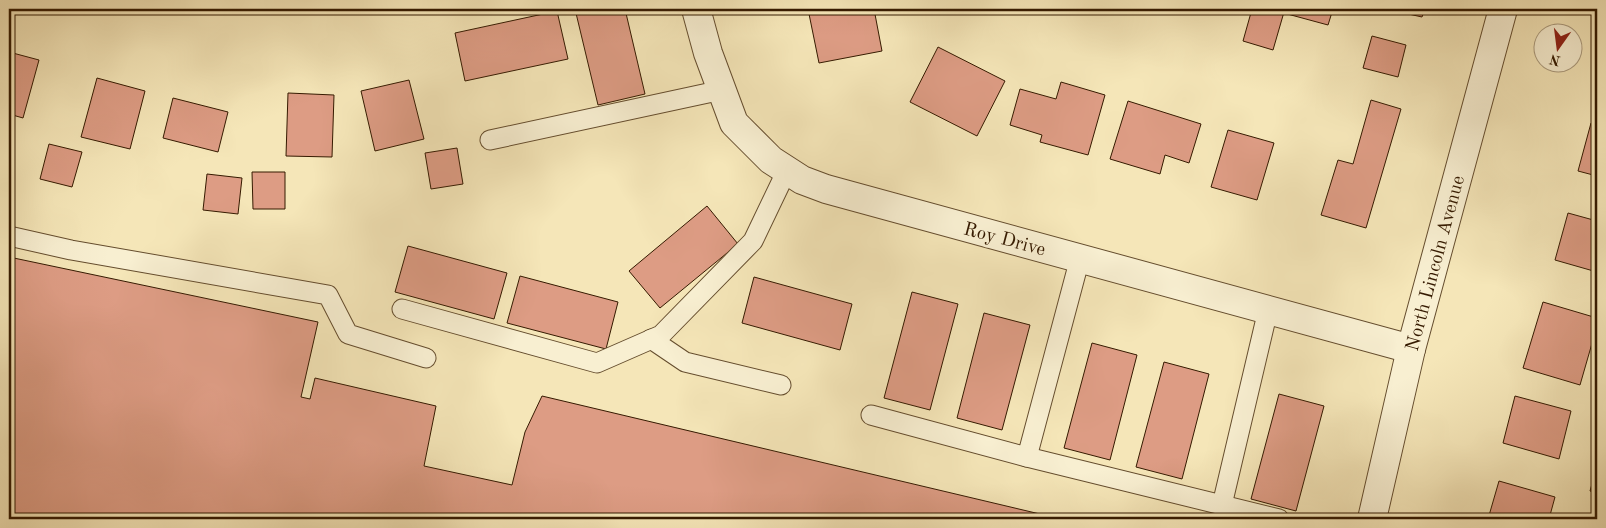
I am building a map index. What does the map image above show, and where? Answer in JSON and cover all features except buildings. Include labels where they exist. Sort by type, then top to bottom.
[{"type":"street","name":"Roy Drive","points":[[696,9],[708,53],[734,123],[771,160],[802,180],[826,189],[1410,349]]},
{"type":"street","name":"North Lincoln Avenue","points":[[1372,519],[1410,349],[1503,9]]},
{"type":"lane","points":[[490,140],[722,90]]},
{"type":"lane","points":[[402,309],[597,363],[662,335],[753,241],[787,170]]},
{"type":"lane","points":[[9,236],[71,250],[328,295],[348,334],[426,358]]},
{"type":"lane","points":[[1027,457],[1080,258]]},
{"type":"lane","points":[[1222,505],[1268,310]]},
{"type":"lane","points":[[651,339],[685,362],[780,385]]},
{"type":"lane","points":[[871,415],[1027,457],[1279,519]]}]
